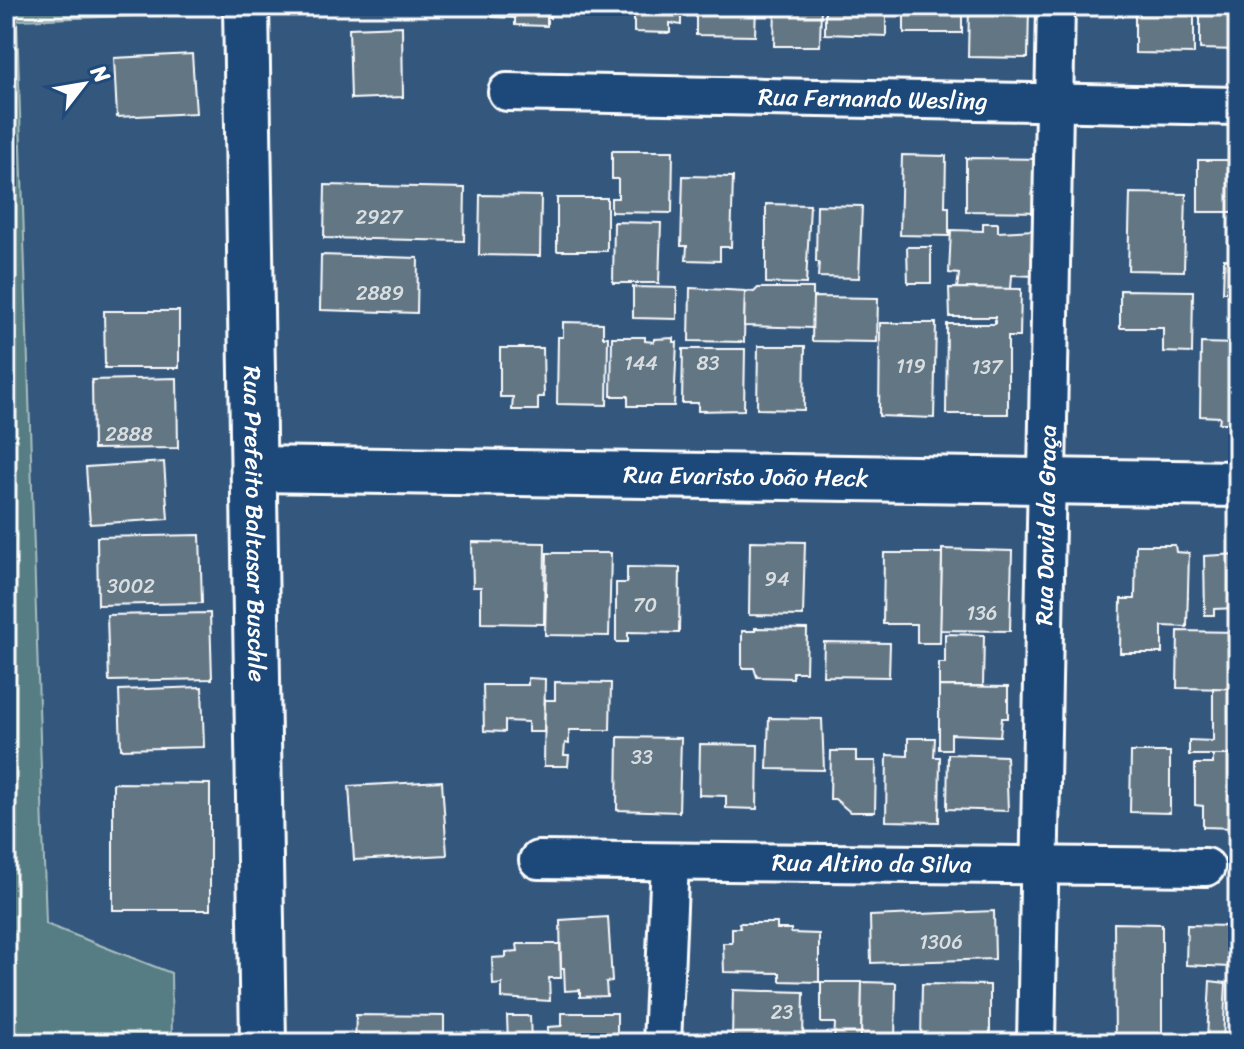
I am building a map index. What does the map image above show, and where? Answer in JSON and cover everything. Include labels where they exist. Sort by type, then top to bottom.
[{"type":"main road","name":"Rua Prefeito Baltasar Buschle","points":[[246,6],[263,1043]]},
{"type":"main road","name":"Rua Evaristo João Heck","points":[[254,469],[1238,484]]},
{"type":"street","name":"Rua David da Graça","points":[[1036,1043],[1056,6]]},
{"type":"street","name":"Rua Fernando Wesling","points":[[507,92],[1238,106]]},
{"type":"street","name":"Rua Altino da Silva","points":[[538,860],[1206,867]]},
{"type":"street","points":[[662,1043],[670,862]]},
{"type":"green space","points":[[6,6],[159,6],[159,15],[17,20],[46,924],[171,973],[172,1043],[6,1043]]},
{"type":"building","points":[[493,6],[551,6],[550,18],[547,17],[547,26],[515,25],[515,18],[492,17]]},
{"type":"building","points":[[634,6],[681,6],[681,25],[670,23],[670,33],[634,32]]},
{"type":"building","points":[[696,6],[756,6],[755,36],[696,35]]},
{"type":"building","points":[[775,6],[821,6],[820,46],[774,46]]},
{"type":"building","points":[[825,6],[886,6],[886,36],[825,34]]},
{"type":"building","points":[[904,6],[962,6],[962,33],[904,33]]},
{"type":"building","points":[[969,6],[1029,6],[1028,58],[968,57]]},
{"type":"building","points":[[1135,6],[1194,6],[1194,54],[1135,53]]},
{"type":"building","points":[[1200,6],[1238,6],[1238,50],[1200,49]]},
{"type":"building","points":[[402,26],[403,97],[351,99],[349,28]]},
{"type":"building","points":[[192,54],[196,113],[117,117],[114,58]]},
{"type":"building","points":[[612,151],[673,151],[672,213],[611,212],[611,198],[618,198],[618,179],[612,179]]},
{"type":"building","points":[[902,155],[946,156],[945,207],[949,207],[949,236],[900,235]]},
{"type":"building","points":[[966,158],[1044,159],[1044,212],[966,211]]},
{"type":"building","points":[[1198,160],[1238,160],[1238,212],[1198,212]]},
{"type":"building","points":[[683,176],[733,177],[731,247],[720,247],[720,261],[686,260],[687,246],[681,246]]},
{"type":"building","points":[[325,185],[465,188],[464,241],[324,238]]},
{"type":"building","points":[[1130,193],[1186,194],[1184,271],[1128,270]]},
{"type":"building","points":[[480,195],[541,196],[540,256],[479,255]]},
{"type":"building","points":[[557,198],[607,198],[607,251],[557,251]]},
{"type":"building","points":[[766,204],[810,205],[806,284],[766,283]]},
{"type":"building","points":[[817,205],[862,206],[859,278],[818,277]]},
{"type":"building","points":[[614,222],[661,223],[659,283],[613,283]]},
{"type":"building","points":[[983,223],[998,223],[998,232],[1034,230],[1034,276],[1012,275],[1011,289],[957,288],[959,274],[949,273],[951,230],[983,231]]},
{"type":"building","points":[[907,247],[931,247],[931,283],[908,283]]},
{"type":"building","points":[[321,255],[418,258],[417,313],[320,310]]},
{"type":"building","points":[[1224,259],[1238,260],[1238,292],[1223,292]]},
{"type":"building","points":[[633,287],[677,288],[677,319],[633,318]]},
{"type":"building","points":[[690,288],[745,291],[744,342],[689,341]]},
{"type":"building","points":[[758,288],[813,288],[813,328],[744,326],[745,291],[754,292]]},
{"type":"building","points":[[949,288],[1021,289],[1020,337],[1008,337],[1008,414],[946,414],[947,324],[995,324],[995,317],[950,317]]},
{"type":"building","points":[[1120,290],[1193,291],[1192,353],[1163,352],[1163,328],[1120,328]]},
{"type":"building","points":[[813,297],[878,298],[877,342],[812,341]]},
{"type":"building","points":[[104,311],[179,311],[179,368],[105,368]]},
{"type":"building","points":[[563,322],[603,323],[603,337],[608,337],[607,405],[557,404],[558,337],[563,337]]},
{"type":"building","points":[[880,323],[936,323],[934,418],[879,416]]},
{"type":"building","points":[[612,337],[645,337],[645,341],[654,342],[654,339],[674,338],[677,342],[674,406],[628,406],[628,396],[611,396]]},
{"type":"building","points":[[1201,343],[1238,344],[1238,423],[1219,423],[1220,417],[1200,416]]},
{"type":"building","points":[[758,346],[805,346],[804,410],[757,409]]},
{"type":"building","points":[[500,348],[543,348],[544,397],[538,397],[538,410],[512,410],[513,397],[500,397]]},
{"type":"building","points":[[683,349],[745,349],[744,410],[698,411],[698,403],[682,403]]},
{"type":"building","points":[[177,378],[178,448],[93,449],[92,380]]},
{"type":"building","points":[[164,462],[168,519],[90,524],[86,467]]},
{"type":"building","points":[[200,535],[202,603],[98,605],[97,537]]},
{"type":"building","points":[[750,541],[805,542],[803,616],[749,615]]},
{"type":"building","points":[[472,542],[545,543],[544,624],[481,623],[481,587],[473,587]]},
{"type":"building","points":[[1136,545],[1175,545],[1176,552],[1189,553],[1187,627],[1162,626],[1162,653],[1120,653],[1121,599],[1135,599]]},
{"type":"building","points":[[942,549],[1012,551],[1010,631],[940,630]]},
{"type":"building","points":[[547,553],[611,553],[609,636],[545,635]]},
{"type":"building","points":[[884,553],[942,553],[940,643],[917,643],[917,624],[883,624]]},
{"type":"building","points":[[1238,554],[1238,608],[1214,609],[1214,615],[1205,615],[1204,556]]},
{"type":"building","points":[[627,567],[680,568],[679,633],[628,632],[628,642],[616,642],[616,583],[627,583]]},
{"type":"building","points":[[210,613],[212,679],[109,681],[107,615]]},
{"type":"building","points":[[755,628],[807,629],[806,672],[793,672],[793,678],[757,677],[754,668],[742,668],[742,631],[755,631]]},
{"type":"building","points":[[1178,631],[1238,632],[1237,689],[1177,688]]},
{"type":"building","points":[[945,634],[984,635],[983,686],[939,686],[939,663],[945,663]]},
{"type":"building","points":[[824,642],[890,643],[889,677],[823,676]]},
{"type":"building","points":[[528,678],[545,679],[544,732],[528,732],[528,722],[505,721],[505,732],[484,731],[483,685],[528,685]]},
{"type":"building","points":[[555,682],[611,683],[610,730],[569,730],[569,744],[565,743],[564,755],[569,755],[568,766],[544,766],[545,700],[555,700]]},
{"type":"building","points":[[939,686],[1008,687],[1008,718],[1002,718],[1000,736],[951,734],[951,749],[939,749]]},
{"type":"building","points":[[202,687],[204,747],[121,749],[119,690]]},
{"type":"building","points":[[1213,688],[1237,689],[1236,755],[1189,755],[1189,740],[1213,741]]},
{"type":"building","points":[[769,718],[822,719],[824,770],[767,769]]},
{"type":"building","points":[[618,737],[681,738],[679,812],[617,810]]},
{"type":"building","points":[[908,738],[935,738],[934,757],[940,757],[939,822],[886,821],[887,755],[908,756]]},
{"type":"building","points":[[700,744],[758,745],[757,809],[726,808],[726,796],[699,795]]},
{"type":"building","points":[[831,751],[856,751],[856,761],[876,761],[875,812],[850,812],[835,799],[830,799]]},
{"type":"building","points":[[1131,752],[1170,752],[1170,813],[1130,812]]},
{"type":"building","points":[[948,754],[1006,756],[1008,811],[947,809]]},
{"type":"building","points":[[1213,755],[1236,755],[1235,828],[1203,827],[1203,806],[1195,805],[1195,764],[1213,764]]},
{"type":"building","points":[[442,781],[447,855],[354,860],[349,786]]},
{"type":"building","points":[[113,783],[210,784],[210,910],[113,910]]},
{"type":"building","points":[[994,911],[995,959],[871,963],[870,916]]},
{"type":"building","points":[[608,917],[612,981],[606,982],[607,996],[580,997],[580,990],[565,991],[560,920]]},
{"type":"building","points":[[739,923],[777,923],[777,929],[791,929],[791,933],[819,934],[819,982],[780,981],[780,973],[724,972],[723,943],[732,943],[732,928],[740,928]]},
{"type":"building","points":[[1114,923],[1162,924],[1162,1043],[1115,1043]]},
{"type":"building","points":[[1187,925],[1229,926],[1230,967],[1186,965]]},
{"type":"building","points":[[517,944],[560,944],[561,978],[549,978],[550,1001],[502,998],[502,984],[493,985],[492,958],[506,957],[506,952],[518,951]]},
{"type":"building","points":[[1210,981],[1226,983],[1223,1040],[1207,1039]]},
{"type":"building","points":[[821,982],[862,982],[861,1043],[834,1043],[835,1023],[821,1023]]},
{"type":"building","points":[[862,982],[896,983],[895,1043],[861,1043]]},
{"type":"building","points":[[922,984],[990,985],[990,1042],[921,1042]]},
{"type":"building","points":[[733,990],[804,992],[803,1041],[732,1039]]},
{"type":"building","points":[[562,1013],[617,1013],[617,1043],[548,1043],[548,1027],[562,1026]]},
{"type":"building","points":[[356,1015],[444,1016],[444,1043],[355,1043]]},
{"type":"building","points":[[507,1016],[530,1016],[531,1043],[508,1043]]}]
